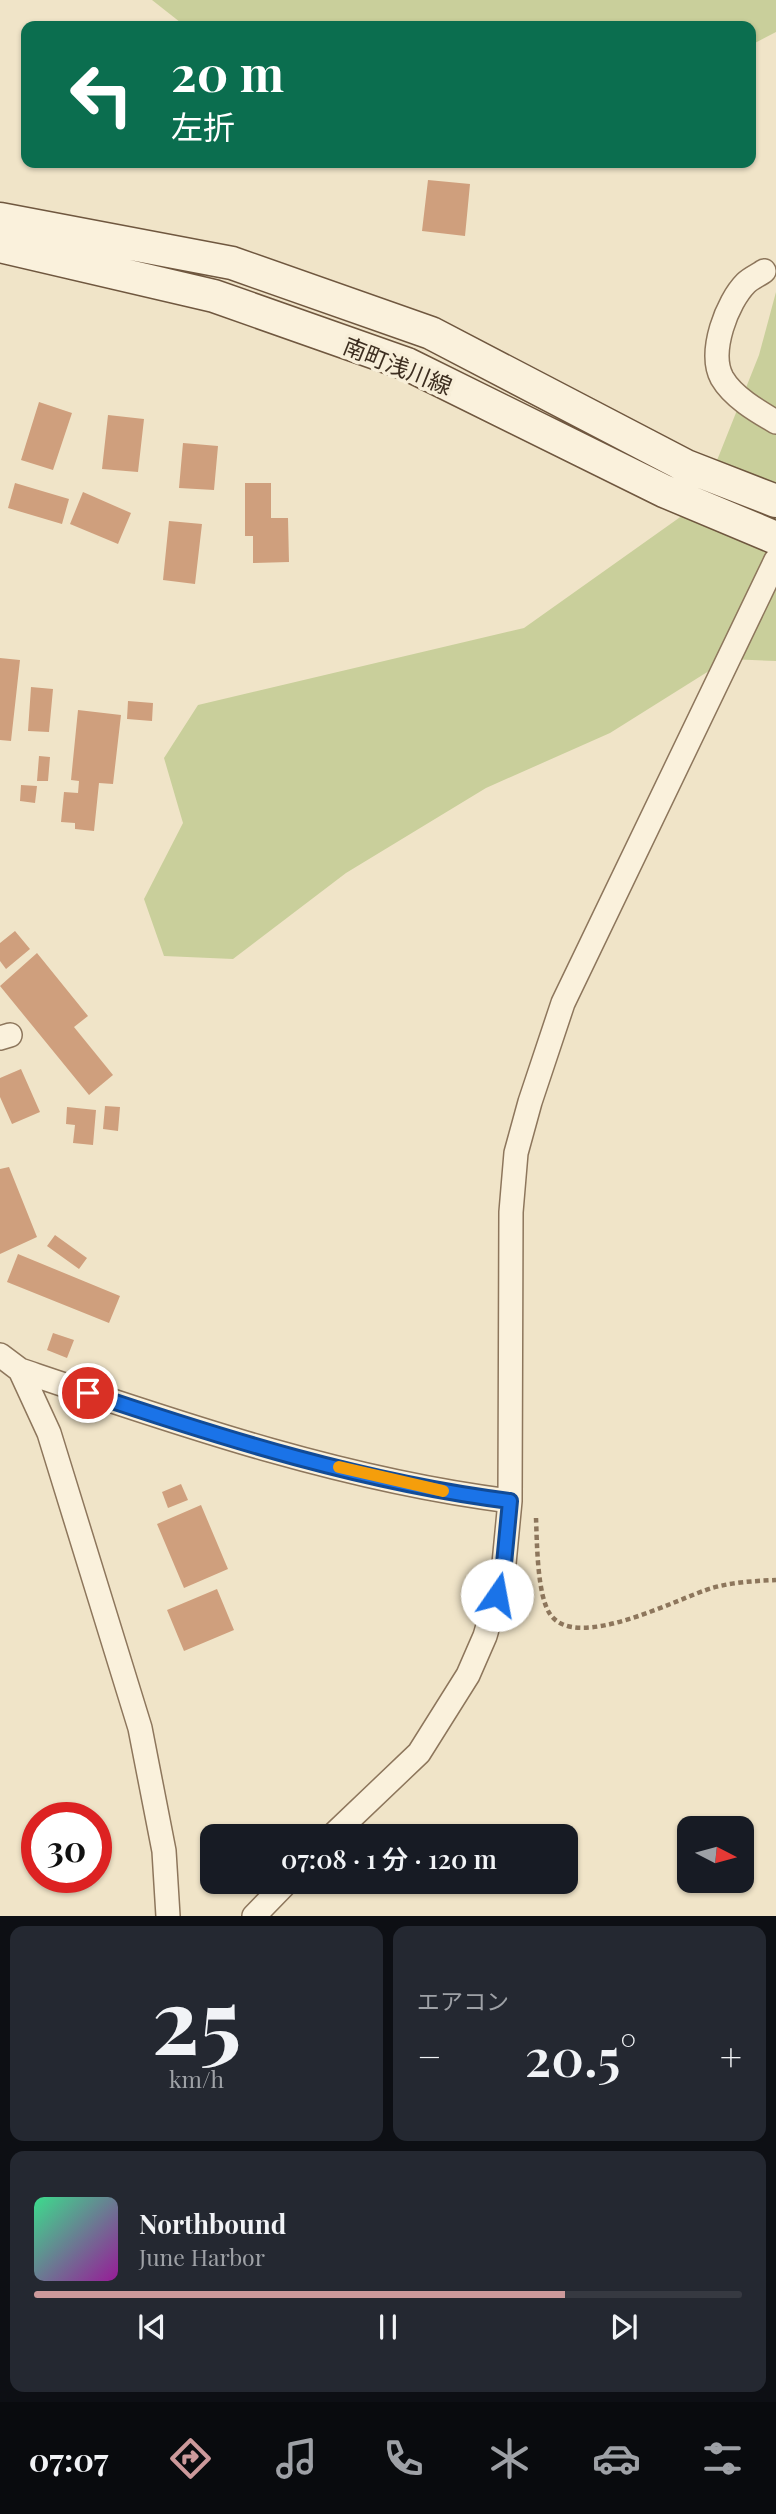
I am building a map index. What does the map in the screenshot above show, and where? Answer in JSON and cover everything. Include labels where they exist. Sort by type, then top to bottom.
[{"type":"street","name":"南町浅川線","points":[[0,219],[232,263],[431,333],[686,466],[776,501]]},
{"type":"street","name":"南町浅川線","points":[[0,246],[214,296],[407,364],[664,491],[776,538]]},
{"type":"street","points":[[764,271],[747,282],[732,304],[720,338],[718,368],[730,390],[776,422]]},
{"type":"street","points":[[345,1824],[419,1753],[468,1675],[485,1636],[503,1574],[510,1501],[511,1212],[516,1153],[563,1003],[776,560]]},
{"type":"street","points":[[0,1355],[20,1370],[179,1424],[307,1460],[456,1494],[510,1501]]},
{"type":"street","points":[[20,1370],[49,1433],[140,1728],[164,1851],[168,1916]]},
{"type":"street","points":[[254,1916],[275,1894]]},
{"type":"path","points":[[536,1511],[543,1591],[550,1615],[566,1626],[584,1629],[608,1626],[713,1587],[776,1580]]},
{"type":"green space","points":[[152,0],[776,0],[776,32],[756,42],[756,21],[179,21]]},
{"type":"green space","points":[[776,292],[776,661],[728,659],[610,733],[486,788],[346,873],[233,959],[164,956],[144,899],[183,823],[164,758],[198,705],[524,628],[700,503],[759,355]]},
{"type":"building","points":[[428,180],[470,184],[465,236],[422,231]]},
{"type":"building","points":[[39,402],[72,413],[53,470],[21,460]]},
{"type":"building","points":[[108,415],[144,419],[138,472],[102,469]]},
{"type":"building","points":[[183,443],[218,446],[214,490],[179,488]]},
{"type":"building","points":[[15,483],[69,499],[62,524],[8,508]]},
{"type":"building","points":[[245,483],[271,483],[271,518],[288,518],[289,562],[253,563],[253,536],[245,536]]},
{"type":"building","points":[[83,492],[131,513],[118,544],[70,524]]},
{"type":"building","points":[[169,521],[202,524],[195,584],[163,580]]},
{"type":"building","points":[[0,658],[20,660],[11,741],[0,740]]},
{"type":"building","points":[[31,687],[53,689],[49,732],[28,731]]},
{"type":"building","points":[[128,701],[153,703],[152,721],[127,719]]},
{"type":"building","points":[[78,710],[121,715],[113,784],[99,783],[94,831],[75,829],[75,823],[61,822],[64,792],[78,793],[79,781],[71,780]]},
{"type":"building","points":[[39,756],[50,757],[48,781],[37,781]]},
{"type":"building","points":[[21,785],[37,786],[35,803],[20,801]]},
{"type":"building","points":[[15,931],[30,949],[6,969],[0,961],[0,943]]},
{"type":"building","points":[[37,953],[88,1016],[74,1027],[113,1075],[89,1095],[0,986]]},
{"type":"building","points":[[21,1069],[40,1112],[12,1124],[0,1097],[0,1078]]},
{"type":"building","points":[[105,1106],[120,1107],[118,1131],[103,1129]]},
{"type":"building","points":[[67,1107],[96,1110],[93,1145],[73,1143],[75,1125],[66,1124]]},
{"type":"building","points":[[9,1167],[37,1237],[0,1254],[0,1169]]},
{"type":"building","points":[[55,1235],[87,1258],[79,1269],[47,1246]]},
{"type":"building","points":[[18,1254],[120,1296],[109,1323],[7,1282]]},
{"type":"building","points":[[53,1333],[74,1340],[67,1358],[47,1350]]},
{"type":"building","points":[[181,1484],[188,1500],[168,1508],[162,1492]]},
{"type":"building","points":[[201,1505],[228,1569],[184,1588],[157,1524]]},
{"type":"building","points":[[217,1589],[234,1630],[184,1651],[167,1610]]},
{"type":"slow traffic","points":[[339,1467],[443,1491]]},
{"type":"route","points":[[88,1393],[179,1424],[307,1460],[456,1494],[510,1501],[503,1574],[497,1595]]}]
